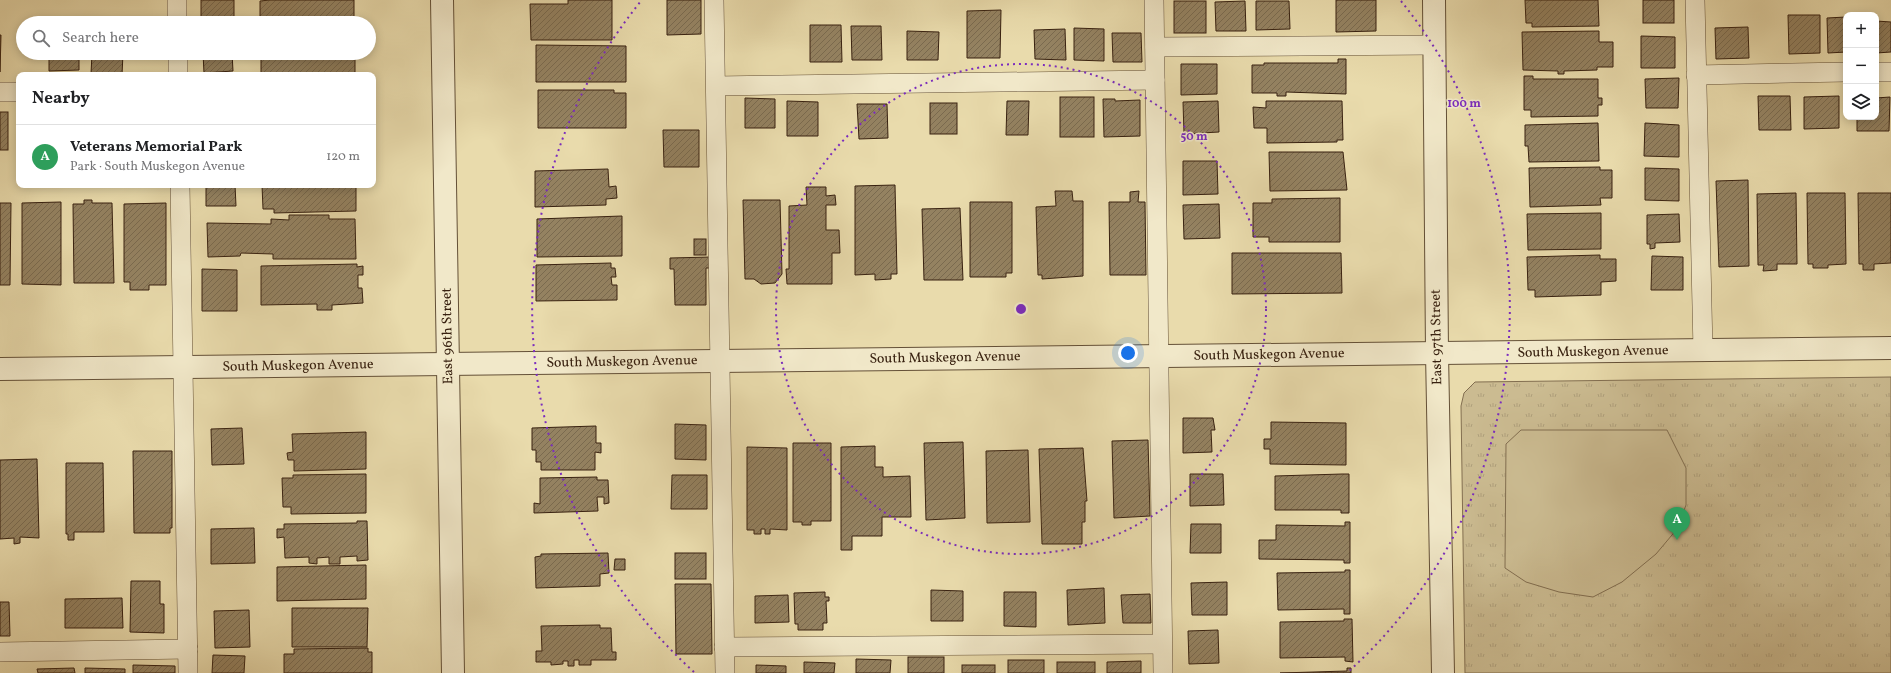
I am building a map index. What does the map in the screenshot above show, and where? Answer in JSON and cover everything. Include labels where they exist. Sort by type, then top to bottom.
[{"type":"street","name":"East 96th Street","points":[[442,0],[453,673]]},
{"type":"street","name":"East 97th Street","points":[[1434,0],[1437,353],[1443,673]]},
{"type":"street","name":"South Muskegon Avenue","points":[[0,369],[1891,348]]},
{"type":"lane","points":[[177,0],[177,16]]},
{"type":"lane","points":[[714,0],[725,673]]},
{"type":"lane","points":[[1154,0],[1163,673]]},
{"type":"lane","points":[[1695,0],[1703,350]]},
{"type":"lane","points":[[1155,47],[1434,45]]},
{"type":"lane","points":[[178,60],[178,72]]},
{"type":"lane","points":[[1696,75],[1843,72]]},
{"type":"lane","points":[[1879,72],[1891,72]]},
{"type":"lane","points":[[716,86],[1155,80]]},
{"type":"lane","points":[[0,92],[16,92]]},
{"type":"lane","points":[[180,188],[188,673]]},
{"type":"lane","points":[[724,647],[1162,644]]},
{"type":"lane","points":[[0,652],[188,649]]},
{"type":"green space","points":[[1891,377],[1891,673],[1465,673],[1461,406],[1464,393],[1475,382]]},
{"type":"green space","points":[[1521,430],[1667,430],[1686,468],[1686,505],[1677,529],[1656,554],[1622,582],[1593,597],[1559,592],[1526,582],[1505,568],[1506,444]]},
{"type":"building","points":[[201,0],[234,0],[234,16],[201,16]]},
{"type":"building","points":[[354,0],[354,16],[260,16],[260,1]]},
{"type":"building","points":[[568,0],[612,0],[612,40],[531,40],[530,4],[568,4]]},
{"type":"building","points":[[667,0],[701,0],[701,34],[667,35]]},
{"type":"building","points":[[1336,0],[1376,0],[1376,31],[1336,32]]},
{"type":"building","points":[[1525,0],[1598,0],[1599,26],[1532,27],[1532,23],[1526,23]]},
{"type":"building","points":[[1643,0],[1674,0],[1674,23],[1643,23]]},
{"type":"building","points":[[1174,1],[1206,1],[1206,33],[1174,33]]},
{"type":"building","points":[[1245,1],[1246,31],[1216,31],[1215,2]]},
{"type":"building","points":[[1256,1],[1289,1],[1290,29],[1256,30]]},
{"type":"building","points":[[1001,10],[1000,58],[967,58],[967,11]]},
{"type":"building","points":[[1788,15],[1820,15],[1820,53],[1789,54]]},
{"type":"building","points":[[1843,17],[1843,52],[1828,53],[1827,18]]},
{"type":"building","points":[[1879,21],[1891,22],[1891,52],[1879,53]]},
{"type":"building","points":[[810,25],[841,25],[842,62],[810,62]]},
{"type":"building","points":[[851,26],[881,26],[882,60],[852,60]]},
{"type":"building","points":[[1748,27],[1749,58],[1716,59],[1715,28]]},
{"type":"building","points":[[1074,28],[1104,29],[1104,61],[1074,60]]},
{"type":"building","points":[[1065,29],[1066,60],[1035,59],[1034,30]]},
{"type":"building","points":[[907,31],[939,32],[938,60],[907,60]]},
{"type":"building","points":[[1599,31],[1599,42],[1613,42],[1613,67],[1597,67],[1597,70],[1564,71],[1564,74],[1558,74],[1558,71],[1523,70],[1522,32]]},
{"type":"building","points":[[1112,33],[1141,33],[1142,62],[1113,62]]},
{"type":"building","points":[[0,35],[1,35],[0,72]]},
{"type":"building","points":[[1641,36],[1675,37],[1675,68],[1641,68]]},
{"type":"building","points":[[536,45],[626,46],[626,82],[536,82]]},
{"type":"building","points":[[1338,59],[1346,59],[1346,94],[1286,92],[1286,96],[1277,96],[1277,93],[1252,93],[1252,65],[1264,65],[1264,63],[1338,63]]},
{"type":"building","points":[[49,60],[79,60],[79,70],[49,71]]},
{"type":"building","points":[[92,60],[123,60],[122,72],[91,72]]},
{"type":"building","points":[[203,60],[232,60],[233,71],[204,72]]},
{"type":"building","points":[[261,60],[355,60],[355,72],[261,72]]},
{"type":"building","points":[[1181,64],[1217,64],[1217,94],[1181,95]]},
{"type":"building","points":[[1524,76],[1533,76],[1533,79],[1598,79],[1598,98],[1602,98],[1602,105],[1598,105],[1598,116],[1531,117],[1531,110],[1524,110]]},
{"type":"building","points":[[1679,78],[1678,108],[1646,108],[1645,79]]},
{"type":"building","points":[[538,90],[614,90],[614,93],[626,93],[626,128],[538,128]]},
{"type":"building","points":[[1758,96],[1790,96],[1791,130],[1759,130]]},
{"type":"building","points":[[1839,96],[1839,128],[1804,129],[1804,97]]},
{"type":"building","points":[[1060,97],[1094,97],[1094,137],[1060,137]]},
{"type":"building","points":[[1890,97],[1889,131],[1857,131],[1857,120],[1879,120],[1879,98]]},
{"type":"building","points":[[745,98],[775,99],[775,128],[745,128]]},
{"type":"building","points":[[1103,99],[1115,99],[1115,101],[1140,100],[1140,136],[1104,137]]},
{"type":"building","points":[[787,101],[818,102],[818,136],[787,136]]},
{"type":"building","points":[[1007,101],[1029,101],[1028,135],[1006,135]]},
{"type":"building","points":[[1218,101],[1219,132],[1184,134],[1183,102]]},
{"type":"building","points":[[1266,101],[1342,101],[1343,140],[1337,140],[1337,142],[1267,143],[1267,128],[1254,128],[1253,107],[1266,108]]},
{"type":"building","points":[[930,103],[957,103],[957,134],[930,134]]},
{"type":"building","points":[[857,104],[887,104],[888,138],[859,139]]},
{"type":"building","points":[[0,112],[8,112],[8,150],[0,150]]},
{"type":"building","points":[[1598,123],[1599,161],[1529,162],[1528,146],[1525,146],[1525,125]]},
{"type":"building","points":[[1645,123],[1679,125],[1679,157],[1644,156]]},
{"type":"building","points":[[663,130],[699,130],[699,167],[664,167]]},
{"type":"building","points":[[1269,152],[1343,152],[1347,190],[1270,191]]},
{"type":"building","points":[[1183,161],[1217,161],[1218,194],[1183,195]]},
{"type":"building","points":[[1600,167],[1600,170],[1612,170],[1612,198],[1600,198],[1601,205],[1530,207],[1529,168]]},
{"type":"building","points":[[1645,168],[1679,169],[1679,201],[1645,200]]},
{"type":"building","points":[[608,169],[609,187],[616,186],[617,198],[606,199],[606,205],[535,207],[535,171]]},
{"type":"building","points":[[1748,180],[1749,266],[1719,267],[1716,181]]},
{"type":"building","points":[[895,185],[897,274],[891,274],[891,279],[875,280],[875,274],[855,275],[855,186]]},
{"type":"building","points":[[806,187],[826,187],[826,196],[835,195],[836,205],[826,205],[826,230],[839,230],[840,253],[832,253],[832,284],[787,284],[786,269],[789,269],[789,206],[807,205]]},
{"type":"building","points":[[206,188],[235,188],[236,206],[206,206]]},
{"type":"building","points":[[262,188],[356,188],[356,211],[274,213],[274,209],[263,209]]},
{"type":"building","points":[[1055,191],[1072,191],[1073,201],[1083,201],[1083,276],[1042,279],[1042,275],[1038,275],[1036,207],[1056,206]]},
{"type":"building","points":[[1139,191],[1138,202],[1145,202],[1146,275],[1110,275],[1109,202],[1130,202],[1130,192]]},
{"type":"building","points":[[1796,193],[1797,264],[1777,264],[1777,270],[1763,271],[1764,265],[1758,265],[1757,194]]},
{"type":"building","points":[[1807,193],[1845,193],[1846,264],[1828,265],[1828,268],[1813,268],[1813,264],[1808,264]]},
{"type":"building","points":[[1858,193],[1891,193],[1891,263],[1874,264],[1874,270],[1863,270],[1863,264],[1859,264]]},
{"type":"building","points":[[1340,198],[1340,242],[1269,242],[1269,237],[1253,237],[1253,203],[1272,203],[1272,199]]},
{"type":"building","points":[[84,200],[92,200],[92,203],[112,203],[114,283],[74,283],[73,204],[84,204]]},
{"type":"building","points":[[743,200],[780,200],[782,274],[775,283],[761,284],[754,279],[745,279]]},
{"type":"building","points":[[61,202],[61,285],[22,284],[22,203]]},
{"type":"building","points":[[970,202],[1012,202],[1012,273],[1006,273],[1006,277],[970,277]]},
{"type":"building","points":[[0,203],[11,203],[10,285],[0,285]]},
{"type":"building","points":[[166,203],[166,285],[149,285],[149,290],[130,290],[130,282],[124,282],[124,204]]},
{"type":"building","points":[[1219,204],[1220,238],[1184,239],[1183,205]]},
{"type":"building","points":[[960,208],[963,280],[924,280],[922,209]]},
{"type":"building","points":[[1601,213],[1601,249],[1528,250],[1527,214]]},
{"type":"building","points":[[1679,214],[1680,242],[1655,243],[1655,248],[1650,249],[1650,244],[1647,244],[1647,215]]},
{"type":"building","points":[[289,215],[329,215],[329,219],[355,219],[356,259],[273,259],[273,254],[241,253],[240,256],[208,257],[207,223],[271,224],[271,219],[289,220]]},
{"type":"building","points":[[622,216],[622,256],[537,257],[537,219]]},
{"type":"building","points":[[694,239],[706,239],[706,255],[694,255]]},
{"type":"building","points":[[1232,253],[1341,253],[1342,293],[1232,294]]},
{"type":"building","points":[[1600,255],[1600,259],[1616,259],[1616,281],[1601,282],[1601,295],[1535,297],[1535,290],[1528,290],[1527,257]]},
{"type":"building","points":[[1652,256],[1683,257],[1683,290],[1651,290]]},
{"type":"building","points":[[711,257],[711,268],[706,268],[706,305],[675,305],[674,269],[670,269],[670,258]]},
{"type":"building","points":[[611,263],[611,268],[615,268],[616,277],[611,277],[612,285],[617,285],[617,300],[536,301],[536,265]]},
{"type":"building","points":[[357,264],[357,267],[363,266],[363,275],[358,275],[358,288],[362,288],[363,303],[332,305],[332,310],[317,310],[317,304],[261,305],[261,266]]},
{"type":"building","points":[[202,269],[237,270],[237,311],[202,311]]},
{"type":"building","points":[[1183,418],[1213,418],[1215,430],[1211,430],[1212,452],[1183,453]]},
{"type":"building","points":[[1271,422],[1346,423],[1346,465],[1270,464],[1270,449],[1264,449],[1264,439],[1271,439]]},
{"type":"building","points":[[675,424],[706,425],[706,460],[675,459]]},
{"type":"building","points":[[596,426],[596,443],[601,443],[601,453],[595,452],[595,470],[541,470],[541,462],[536,462],[536,450],[532,450],[532,428]]},
{"type":"building","points":[[242,428],[244,464],[212,465],[211,429]]},
{"type":"building","points":[[366,432],[366,469],[294,471],[294,460],[288,460],[287,453],[293,452],[292,434]]},
{"type":"building","points":[[1148,440],[1150,516],[1114,518],[1112,441]]},
{"type":"building","points":[[963,442],[965,518],[926,520],[924,443]]},
{"type":"building","points":[[793,443],[831,443],[831,521],[811,521],[811,525],[802,525],[802,522],[793,522]]},
{"type":"building","points":[[875,446],[875,467],[883,467],[883,477],[910,476],[911,517],[882,517],[882,536],[852,536],[852,550],[841,550],[841,447]]},
{"type":"building","points":[[747,447],[787,448],[787,530],[770,529],[770,534],[765,534],[765,529],[761,529],[761,534],[754,534],[754,530],[747,530]]},
{"type":"building","points":[[1083,448],[1087,501],[1085,501],[1085,522],[1082,522],[1082,544],[1042,544],[1039,449]]},
{"type":"building","points":[[1028,450],[1030,522],[987,523],[986,451]]},
{"type":"building","points":[[133,451],[172,451],[172,528],[170,528],[170,533],[134,533]]},
{"type":"building","points":[[37,459],[39,538],[20,537],[20,543],[14,544],[14,538],[0,539],[0,460]]},
{"type":"building","points":[[66,463],[103,463],[104,532],[74,532],[74,540],[68,540],[68,534],[66,534]]},
{"type":"building","points":[[366,474],[366,513],[291,514],[291,507],[283,507],[282,478],[293,478],[293,475]]},
{"type":"building","points":[[1190,474],[1223,474],[1224,505],[1190,506]]},
{"type":"building","points":[[1349,474],[1349,513],[1341,513],[1341,510],[1275,510],[1275,476]]},
{"type":"building","points":[[672,475],[707,475],[707,509],[671,509]]},
{"type":"building","points":[[597,477],[597,480],[608,480],[609,503],[604,504],[604,497],[597,497],[598,511],[534,513],[534,503],[540,504],[540,478]]},
{"type":"building","points":[[357,521],[367,521],[368,560],[357,561],[357,556],[340,557],[340,564],[329,564],[329,557],[317,558],[317,564],[309,563],[309,557],[285,558],[284,537],[277,538],[277,529],[284,529],[284,524],[357,523]]},
{"type":"building","points":[[1345,522],[1350,522],[1350,563],[1344,563],[1344,560],[1259,559],[1259,540],[1276,540],[1276,525],[1345,526]]},
{"type":"building","points":[[1191,524],[1221,524],[1221,553],[1190,553]]},
{"type":"building","points":[[254,528],[255,563],[211,564],[211,529]]},
{"type":"building","points":[[608,553],[609,573],[600,574],[600,586],[536,588],[535,557],[541,556],[541,554]]},
{"type":"building","points":[[675,553],[706,553],[706,579],[675,579]]},
{"type":"building","points":[[615,559],[625,559],[625,570],[614,570]]},
{"type":"building","points":[[366,565],[366,599],[277,601],[277,567]]},
{"type":"building","points":[[1345,570],[1350,570],[1350,614],[1344,614],[1344,609],[1278,610],[1277,573],[1345,572]]},
{"type":"building","points":[[131,581],[160,581],[160,604],[164,604],[164,633],[130,632]]},
{"type":"building","points":[[1227,582],[1227,615],[1192,615],[1191,583]]},
{"type":"building","points":[[675,584],[711,584],[712,654],[676,654]]},
{"type":"building","points":[[1104,588],[1105,623],[1068,625],[1067,590]]},
{"type":"building","points":[[931,590],[963,591],[963,621],[931,621]]},
{"type":"building","points":[[825,592],[825,597],[829,597],[829,601],[826,601],[827,623],[823,623],[823,630],[798,630],[798,624],[795,624],[794,593]]},
{"type":"building","points":[[1004,592],[1036,592],[1036,627],[1004,626]]},
{"type":"building","points":[[1150,594],[1151,623],[1123,623],[1121,595]]},
{"type":"building","points":[[788,595],[789,622],[755,623],[755,596]]},
{"type":"building","points":[[122,598],[123,628],[65,628],[65,599]]},
{"type":"building","points":[[0,602],[9,602],[10,636],[0,636]]},
{"type":"building","points":[[292,608],[368,608],[367,647],[292,647]]},
{"type":"building","points":[[249,610],[250,647],[215,648],[214,611]]},
{"type":"building","points":[[1344,619],[1352,619],[1353,662],[1345,661],[1345,657],[1280,658],[1280,622],[1344,621]]},
{"type":"building","points":[[600,625],[600,628],[611,628],[612,652],[616,652],[616,660],[591,660],[591,665],[579,665],[579,660],[574,660],[574,666],[568,666],[568,661],[563,661],[563,664],[551,665],[551,662],[536,662],[536,651],[542,651],[541,626]]},
{"type":"building","points":[[1218,630],[1219,663],[1189,664],[1188,631]]},
{"type":"building","points":[[368,648],[368,652],[372,652],[372,673],[284,673],[284,654],[294,654],[294,649]]},
{"type":"building","points":[[213,655],[245,656],[244,673],[212,673]]},
{"type":"building","points":[[908,657],[944,657],[944,673],[908,673]]},
{"type":"building","points":[[856,659],[891,660],[890,673],[856,673]]},
{"type":"building","points":[[1008,660],[1044,660],[1044,673],[1008,673]]},
{"type":"building","points":[[1141,661],[1141,673],[1107,673],[1107,662]]},
{"type":"building","points":[[804,662],[835,663],[834,673],[804,673]]},
{"type":"building","points":[[1057,662],[1095,662],[1095,673],[1057,673]]},
{"type":"building","points":[[133,665],[175,666],[175,673],[133,673]]},
{"type":"building","points":[[756,665],[786,666],[786,673],[756,673]]},
{"type":"building","points":[[962,665],[995,665],[995,673],[962,673]]},
{"type":"building","points":[[74,668],[75,673],[38,673],[37,669]]},
{"type":"building","points":[[85,668],[125,669],[125,673],[85,673]]},
{"type":"building","points":[[1347,668],[1351,668],[1351,673],[1280,673],[1347,671]]},
{"type":"place","name":"Veterans Memorial Park","points":[[1677,540]]}]
